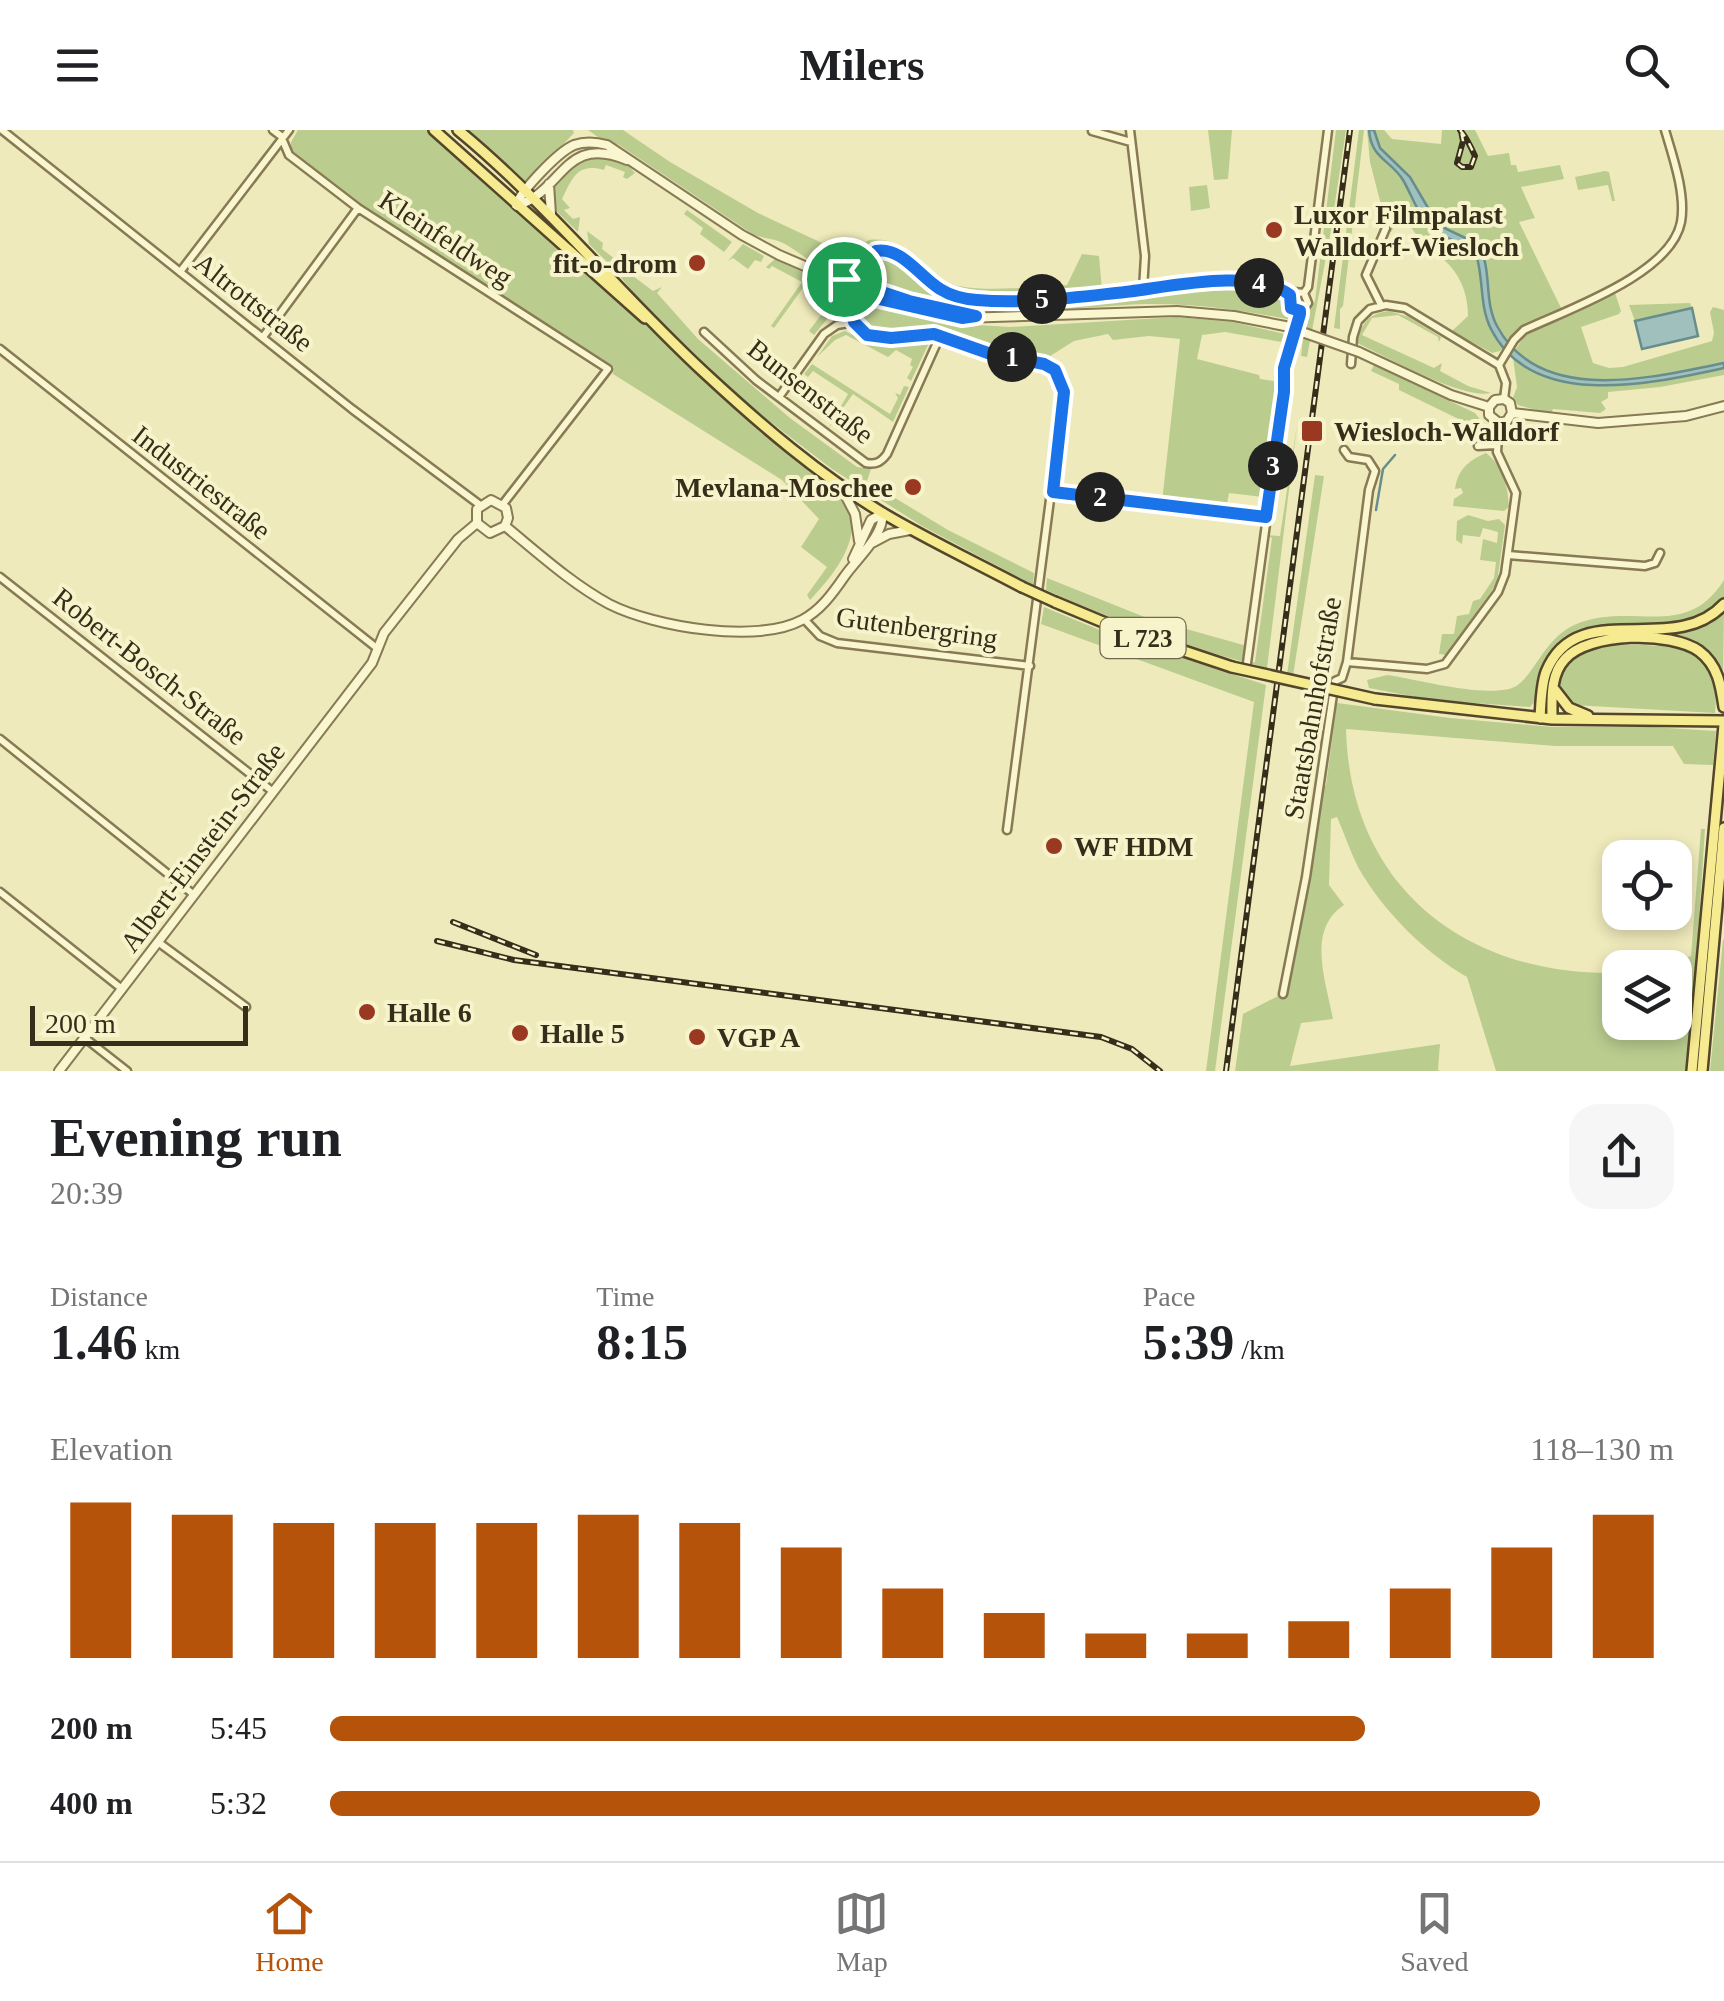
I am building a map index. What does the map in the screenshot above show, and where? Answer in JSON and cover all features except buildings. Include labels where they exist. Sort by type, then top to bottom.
[{"type":"main road","name":"L 723","points":[[434,130],[760,422],[840,485],[882,513],[1022,587],[1158,644],[1232,667],[1375,700],[1552,719],[1724,723]]},
{"type":"main road","name":"L 723","points":[[458,130],[616,281],[659,329]]},
{"type":"main road","points":[[1540,718],[1547,669],[1571,641],[1601,631],[1686,628],[1706,620],[1724,604]]},
{"type":"main road","points":[[1552,719],[1553,685],[1564,659],[1591,642],[1632,639],[1672,641],[1700,652],[1718,675],[1724,707]]},
{"type":"main road","points":[[1553,685],[1569,708],[1600,720]]},
{"type":"main road","points":[[1692,1071],[1724,723]]},
{"type":"main road","points":[[1702,1071],[1724,828]]},
{"type":"main road","points":[[1714,926],[1724,893]]},
{"type":"street","name":"Altrottstraße","points":[[2,130],[352,409],[480,505]]},
{"type":"street","name":"Kleinfeldweg","points":[[272,130],[280,136],[289,155],[358,208],[608,370],[503,504]]},
{"type":"street","points":[[180,272],[292,130]]},
{"type":"street","points":[[580,130],[586,153]]},
{"type":"street","points":[[1130,130],[1146,256],[1143,290]]},
{"type":"street","points":[[1304,293],[1308,287],[1328,130]]},
{"type":"street","points":[[1504,399],[1502,362],[1524,330],[1639,273],[1673,244],[1682,205],[1666,130]]},
{"type":"street","points":[[1092,131],[1132,142]]},
{"type":"street","points":[[517,206],[562,154],[584,143],[608,144],[742,235],[842,282]]},
{"type":"street","points":[[528,196],[549,184],[574,158],[586,153],[611,155],[640,166]]},
{"type":"street","points":[[549,184],[548,201],[556,224]]},
{"type":"street","points":[[263,337],[358,208]]},
{"type":"street","points":[[1382,305],[1366,276],[1386,228]]},
{"type":"street","points":[[861,274],[872,255],[884,250],[896,254],[940,290],[964,299],[1004,301],[1244,282],[1276,286],[1290,295]]},
{"type":"street","points":[[779,398],[824,334],[837,325],[854,322],[852,301],[843,294],[842,282],[849,275],[861,274],[868,281],[868,292]]},
{"type":"street","points":[[852,301],[868,292],[976,316],[1010,318],[1177,311],[1234,316],[1285,326],[1359,352],[1451,395],[1489,408]]},
{"type":"street","points":[[1290,295],[1304,293]]},
{"type":"street","points":[[1246,662],[1284,392],[1284,368],[1300,311],[1308,303],[1304,293]]},
{"type":"street","points":[[1290,295],[1291,308],[1300,311]]},
{"type":"street","points":[[1351,364],[1352,338],[1358,320],[1382,305],[1405,308],[1502,362]]},
{"type":"street","name":"Gutenbergring","points":[[854,322],[874,337],[928,333],[988,353],[1044,364],[1059,375],[1064,392],[1053,492],[1007,830]]},
{"type":"street","name":"Bunsenstraße","points":[[704,332],[779,398],[866,463],[877,463],[886,454],[940,336]]},
{"type":"street","name":"Industriestraße","points":[[0,349],[378,649]]},
{"type":"street","points":[[1504,399],[1510,403],[1512,414],[1499,422],[1489,416],[1489,408],[1495,400],[1504,399]]},
{"type":"street","points":[[1512,414],[1598,422],[1686,416],[1724,406]]},
{"type":"street","points":[[1346,662],[1426,669],[1445,664],[1498,592],[1504,582],[1516,493],[1496,444],[1499,422]]},
{"type":"street","points":[[1478,446],[1496,444]]},
{"type":"street","name":"Staatsbahnhofstraße","points":[[1282,994],[1306,878],[1335,681],[1342,678],[1346,662],[1374,468],[1368,460],[1350,457],[1344,450]]},
{"type":"street","points":[[840,485],[855,514],[864,545],[889,534],[915,530]]},
{"type":"street","points":[[1053,492],[1266,517]]},
{"type":"street","points":[[491,500],[503,504],[508,518],[505,526],[490,533],[476,523],[480,505],[491,500]]},
{"type":"street","name":"Gutenbergring","points":[[505,526],[609,603],[644,617],[756,632],[783,628],[804,619],[827,599],[882,526],[882,513]]},
{"type":"street","name":"Albert-Einstein-Straße","points":[[59,1071],[372,663],[384,633],[458,538],[476,523]]},
{"type":"street","points":[[1508,555],[1645,566],[1655,563],[1660,553]]},
{"type":"street","name":"Robert-Bosch-Straße","points":[[0,578],[272,791]]},
{"type":"street","name":"Gutenbergring","points":[[804,619],[820,636],[837,643],[1030,666]]},
{"type":"street","points":[[0,740],[193,894]]},
{"type":"street","points":[[2,897],[122,989]]},
{"type":"street","points":[[158,942],[246,1007]]},
{"type":"street","points":[[85,1038],[127,1071]]},
{"type":"green space","points":[[298,130],[427,130],[802,465],[836,491],[851,514],[850,541],[837,567],[810,600],[807,595],[827,567],[801,547],[819,519],[782,480],[613,374],[614,367],[364,207],[291,150]]},
{"type":"green space","points":[[466,130],[573,130],[574,133],[524,181]]},
{"type":"green space","points":[[588,130],[623,130],[758,213],[822,243],[855,249],[869,240],[893,243],[950,283],[990,289],[1067,285],[1082,254],[1099,256],[1102,290],[1002,298],[963,293],[939,282],[902,250],[884,243],[868,249],[850,271],[832,271],[785,244],[754,235],[619,145]]},
{"type":"green space","points":[[1208,130],[1232,130],[1228,179],[1214,180]]},
{"type":"green space","points":[[1336,130],[1346,130],[1307,357],[1301,356],[1305,321],[1315,301]]},
{"type":"green space","points":[[1359,130],[1364,130],[1340,329],[1334,328]]},
{"type":"green space","points":[[1367,130],[1384,130],[1392,139],[1441,144],[1442,130],[1475,130],[1488,156],[1509,153],[1511,165],[1516,165],[1518,172],[1560,165],[1564,179],[1521,187],[1535,218],[1519,222],[1564,314],[1615,293],[1619,314],[1581,327],[1593,363],[1623,367],[1712,341],[1713,307],[1724,310],[1724,363],[1644,378],[1589,380],[1537,366],[1515,350],[1528,331],[1521,328],[1500,351],[1492,353],[1452,331],[1468,316],[1463,286],[1447,263],[1401,215],[1391,232],[1387,228],[1370,162]]},
{"type":"green space","points":[[594,154],[624,161],[635,173],[627,179],[623,177],[625,172],[606,165],[604,170],[587,168],[577,174],[562,199],[570,208],[564,210],[573,219],[580,217],[578,232],[554,209],[552,189],[574,161]]},
{"type":"green space","points":[[1609,172],[1615,201],[1608,185],[1578,190],[1575,177]]},
{"type":"green space","points":[[1207,185],[1210,208],[1191,211],[1189,187]]},
{"type":"green space","points":[[687,210],[732,242],[724,252],[700,234],[703,228],[684,214]]},
{"type":"green space","points":[[587,231],[603,243],[602,249],[624,266],[629,264],[629,273],[653,291],[662,287],[657,293],[698,339],[790,418],[857,467],[871,469],[867,481],[948,530],[1034,573],[1033,585],[922,526],[832,469],[756,411],[646,308],[589,244]]},
{"type":"green space","points":[[743,244],[764,256],[748,269],[733,258],[728,261]]},
{"type":"green space","points":[[882,257],[903,264],[939,292],[961,300],[1042,301],[1244,286],[1285,288],[1283,304],[1292,315],[1291,320],[1164,304],[1011,310],[983,308],[934,295],[930,303],[876,286],[870,273]]},
{"type":"green space","points":[[775,259],[830,284],[839,299],[814,335],[809,331],[830,303],[805,285],[774,328],[771,326],[802,282],[772,266],[766,267]]},
{"type":"green space","points":[[868,299],[929,318],[976,325],[1010,327],[1177,317],[1233,322],[1289,335],[1287,343],[1225,332],[1202,335],[1197,359],[1280,382],[1263,497],[1229,493],[1226,509],[1162,502],[1180,339],[1149,336],[1113,340],[1108,334],[1074,341],[1047,358],[990,348],[929,328],[875,333],[861,323],[861,304]]},
{"type":"green space","points":[[1690,303],[1692,308],[1635,321],[1629,305]]},
{"type":"green space","points":[[1389,311],[1409,317],[1441,337],[1439,342],[1438,337],[1398,315],[1372,318],[1362,335],[1434,368],[1442,363],[1440,371],[1491,393],[1444,384],[1357,343],[1367,321],[1376,314]]},
{"type":"green space","points":[[845,331],[876,342],[929,343],[911,381],[907,378],[913,367],[912,359],[896,350],[888,357],[846,335],[817,357],[832,336]]},
{"type":"green space","points":[[1513,358],[1565,380],[1591,384],[1643,383],[1724,368],[1724,375],[1608,392],[1608,398],[1601,402],[1606,409],[1600,413],[1553,409],[1551,414],[1518,405],[1513,398],[1517,387]]},
{"type":"green space","points":[[812,364],[890,414],[898,398],[895,393],[900,395],[904,386],[909,387],[893,422],[853,394],[828,429],[848,394],[813,371],[808,377],[804,374]]},
{"type":"green space","points":[[1374,365],[1475,413],[1487,428],[1486,437],[1473,426],[1399,390],[1399,384],[1371,371]]},
{"type":"green space","points":[[1297,425],[1267,668],[1249,663],[1255,662],[1272,538],[1266,535],[1280,536]]},
{"type":"green space","points":[[1486,453],[1504,477],[1509,507],[1504,511],[1453,506],[1454,499],[1463,493],[1461,488],[1455,489],[1461,471]]},
{"type":"green space","points":[[1315,475],[1324,476],[1293,676],[1287,675]]},
{"type":"green space","points":[[1468,515],[1488,521],[1499,519],[1505,525],[1497,583],[1446,655],[1439,654],[1442,634],[1454,634],[1457,616],[1469,614],[1473,601],[1480,599],[1494,578],[1496,562],[1480,560],[1483,539],[1497,543],[1498,532],[1483,528],[1480,537],[1463,535],[1462,544],[1456,540],[1457,521]]},
{"type":"green space","points":[[1047,578],[1147,618],[1247,646],[1244,662],[1168,639],[1070,601],[1046,590]]},
{"type":"green space","points":[[1724,580],[1724,598],[1692,622],[1661,628],[1605,628],[1571,637],[1546,664],[1536,700],[1530,707],[1431,700],[1369,688],[1367,680],[1387,675],[1465,689],[1509,689],[1525,679],[1555,639],[1579,623],[1620,616],[1676,615],[1693,610]]},
{"type":"green space","points":[[1044,607],[1107,633],[1266,685],[1215,1071],[1206,1071],[1254,702],[1041,624]]},
{"type":"green space","points":[[1724,610],[1723,681],[1699,646],[1606,636],[1688,631]]},
{"type":"green space","points":[[1586,640],[1563,657],[1546,706],[1549,676],[1559,656],[1573,644]]},
{"type":"green space","points":[[1613,645],[1671,647],[1700,659],[1710,672],[1715,689],[1715,713],[1573,705],[1559,682],[1567,663],[1588,651]]},
{"type":"green space","points":[[1337,703],[1553,727],[1716,731],[1713,765],[1684,764],[1673,746],[1555,746],[1346,729],[1353,785],[1369,835],[1394,877],[1427,912],[1467,939],[1513,959],[1564,970],[1602,972],[1602,1040],[1691,1040],[1689,1071],[1496,1071],[1467,977],[1420,943],[1379,899],[1358,867],[1337,817],[1331,819],[1329,885],[1344,905],[1332,916],[1322,942],[1323,973],[1333,1019],[1301,1023],[1290,1066],[1440,1044],[1441,1071],[1235,1071],[1243,1014],[1280,995],[1296,938],[1321,786],[1326,785]]},
{"type":"green space","points":[[1701,829],[1705,829],[1692,1026],[1691,950]]},
{"type":"green space","points":[[1723,940],[1724,1071],[1710,1071]]},
{"type":"water","points":[[1369,130],[1374,130],[1380,148],[1410,177],[1438,225],[1478,244],[1497,326],[1516,351],[1541,368],[1569,377],[1600,380],[1665,375],[1724,363],[1724,368],[1664,380],[1597,385],[1564,382],[1535,372],[1510,355],[1491,329],[1476,254],[1430,227],[1403,180],[1373,147]]},
{"type":"water","points":[[1692,308],[1698,336],[1642,349],[1635,321]]},
{"type":"waterway","points":[[1376,510],[1383,469],[1395,455]]},
{"type":"railway","points":[[1226,1071],[1350,130]]},
{"type":"railway","points":[[1460,130],[1462,133],[1467,139],[1475,156],[1471,167],[1457,163],[1463,141],[1461,131]]},
{"type":"railway","points":[[453,922],[536,955]]},
{"type":"railway","points":[[437,941],[514,960],[1101,1037],[1132,1049],[1160,1071]]},
{"type":"place","name":"Luxor Filmpalast Walldorf-Wiesloch","points":[[1274,230]]},
{"type":"place","name":"fit-o-drom","points":[[697,263]]},
{"type":"place","name":"Wiesloch-Walldorf","points":[[1312,431]]},
{"type":"place","name":"Mevlana-Moschee","points":[[913,487]]},
{"type":"place","name":"WF HDM","points":[[1054,846]]},
{"type":"place","name":"Halle 6","points":[[367,1012]]},
{"type":"place","name":"Halle 5","points":[[520,1033]]},
{"type":"place","name":"VGP A","points":[[697,1037]]},
{"type":"route","points":[[844,279],[842,290],[852,301],[854,322],[867,335],[891,338],[934,334],[1055,370],[1064,392],[1053,492],[1266,517],[1284,368],[1300,314],[1288,304],[1290,295],[1284,290],[1258,282],[1230,282],[1004,301],[964,299],[940,290],[891,251],[876,251],[864,266],[861,274],[870,288],[976,316],[962,318],[866,296],[870,288],[868,281],[861,274],[844,279]]}]
